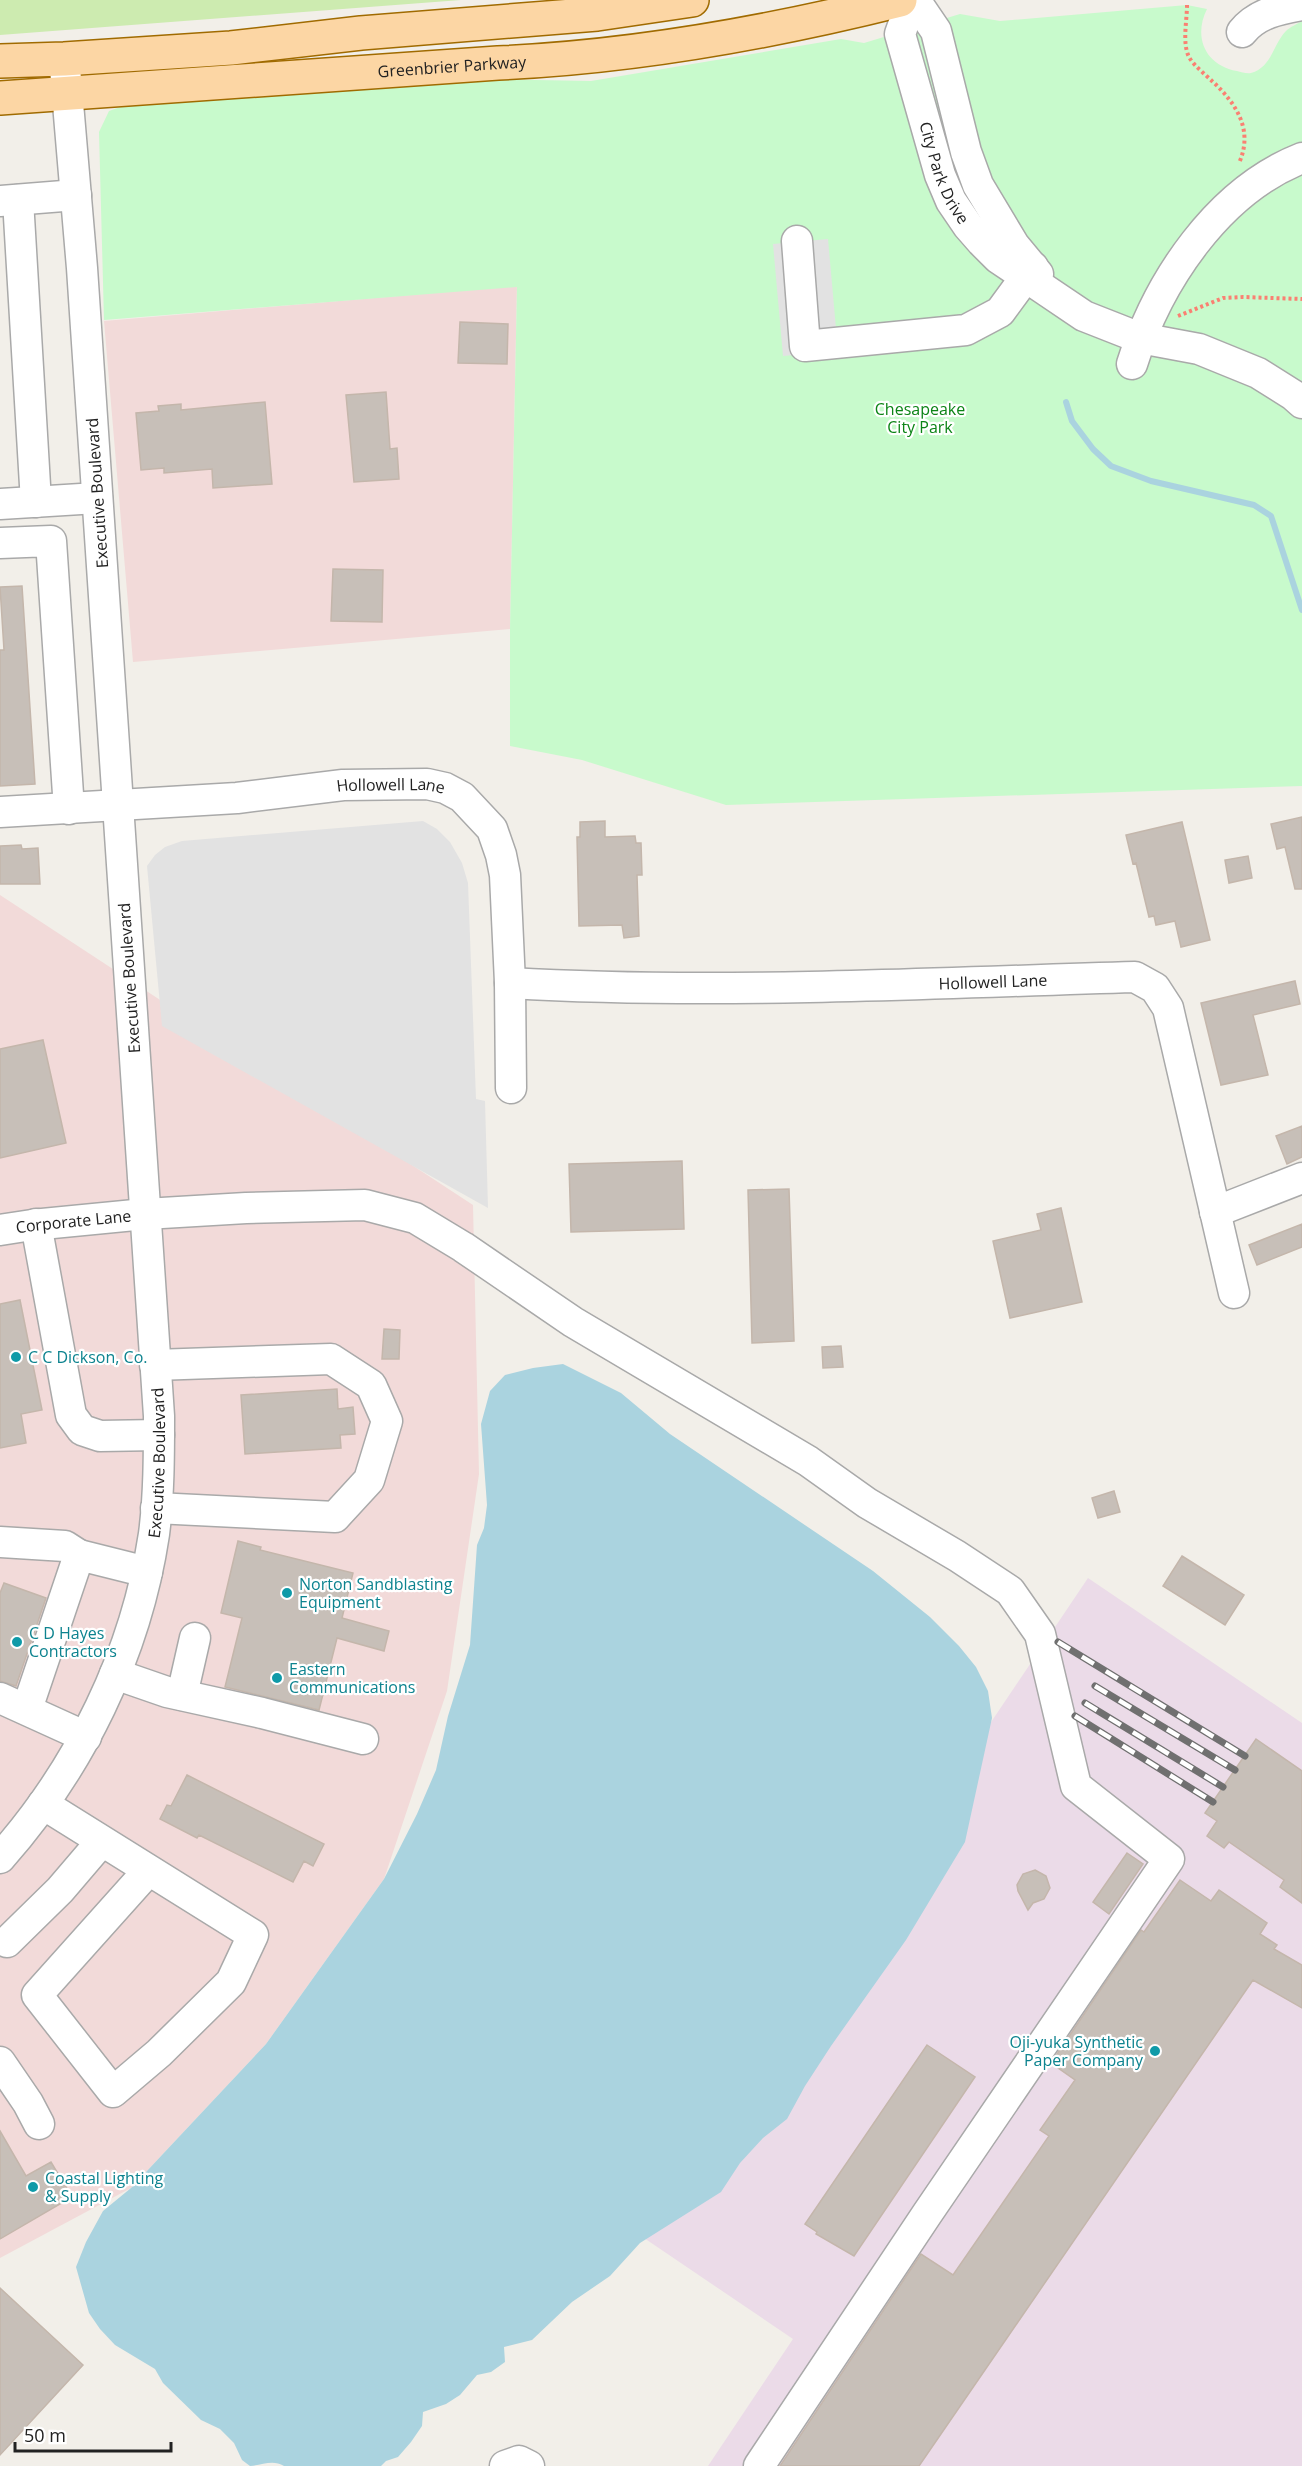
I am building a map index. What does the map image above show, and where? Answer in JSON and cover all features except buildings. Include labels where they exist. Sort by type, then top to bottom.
[{"type":"main road","points":[[0,61],[231,48],[361,33],[597,14],[692,0]]},
{"type":"main road","name":"Greenbrier Parkway","points":[[0,98],[475,64],[568,60],[726,37],[900,0]]},
{"type":"street","name":"City Park Drive","points":[[913,0],[936,31],[966,152],[978,185],[1029,272],[1062,301],[1092,319],[1136,351],[1209,353],[1258,373],[1302,403]]},
{"type":"street","points":[[1242,32],[1254,20],[1267,13],[1302,5]]},
{"type":"street","name":"Executive Boulevard","points":[[0,1858],[23,1833],[86,1737],[115,1674],[135,1619],[147,1572],[156,1508],[159,1435],[110,686],[76,195],[64,59]]},
{"type":"street","points":[[1136,351],[1150,313],[1173,273],[1197,240],[1238,198],[1273,172],[1302,158]]},
{"type":"street","points":[[36,502],[9,201],[76,195]]},
{"type":"street","points":[[797,242],[805,346],[966,330],[1000,312],[1029,272]]},
{"type":"street","points":[[0,504],[97,498]]},
{"type":"street","points":[[0,543],[51,541],[69,809]]},
{"type":"street","points":[[60,689],[110,686]]},
{"type":"street","name":"Hollowell Lane","points":[[0,812],[237,798],[343,785],[427,784],[445,788],[462,797],[492,830],[505,875],[510,983],[511,1088]]},
{"type":"street","name":"Hollowell Lane","points":[[510,983],[585,987],[854,986],[1135,977],[1155,988],[1168,1008],[1233,1293]]},
{"type":"street","points":[[1215,1212],[1302,1178]]},
{"type":"street","name":"Corporate Lane","points":[[0,1230],[36,1224],[145,1214],[246,1208],[365,1205],[415,1218],[464,1247],[573,1322],[808,1461],[867,1503],[957,1556],[1010,1591],[1040,1634],[1076,1786],[1169,1859],[759,2466]]},
{"type":"street","points":[[36,1224],[70,1415],[82,1430],[100,1436],[159,1435]]},
{"type":"street","points":[[155,1365],[331,1359],[371,1385],[387,1420],[369,1480],[335,1517],[156,1508]]},
{"type":"street","points":[[0,1542],[65,1546],[80,1555],[147,1572]]},
{"type":"street","points":[[27,1709],[80,1555]]},
{"type":"street","points":[[182,1695],[195,1638]]},
{"type":"street","points":[[115,1674],[182,1695],[363,1739]]},
{"type":"street","points":[[0,1698],[86,1737]]},
{"type":"street","points":[[43,1804],[253,1935],[231,1982],[159,2053],[113,2092],[37,1995],[148,1871]]},
{"type":"street","points":[[7,1942],[60,1890],[101,1842]]},
{"type":"street","points":[[0,2062],[28,2103],[39,2124]]},
{"type":"street","points":[[505,2466],[519,2461],[529,2466]]},
{"type":"shaded area","points":[[828,239],[838,351],[783,356],[773,244]]},
{"type":"shaded area","points":[[517,286],[510,629],[133,662],[104,321]]},
{"type":"shaded area","points":[[423,821],[437,829],[450,842],[462,863],[468,883],[476,1099],[485,1101],[488,1208],[162,1026],[147,866],[165,847],[182,841]]},
{"type":"shaded area","points":[[0,895],[473,1205],[479,1474],[447,1691],[384,1879],[266,2044],[131,2188],[0,2258]]},
{"type":"shaded area","points":[[1088,1578],[1302,1723],[1302,2466],[708,2466],[793,2339],[644,2238]]},
{"type":"green space","points":[[0,0],[461,0],[0,35]]},
{"type":"green space","name":"Chesapeake City Park","points":[[1187,5],[1207,9],[1201,30],[1205,48],[1210,56],[1226,68],[1246,73],[1251,73],[1264,66],[1286,31],[1302,21],[1302,786],[726,805],[582,760],[510,746],[517,287],[104,320],[99,132],[109,111],[126,105],[487,79],[591,81],[841,39],[864,43],[960,14],[1000,21]]},
{"type":"water","points":[[563,1364],[621,1393],[670,1434],[873,1571],[930,1617],[959,1646],[976,1667],[988,1691],[992,1718],[965,1842],[906,1940],[831,2046],[787,2119],[763,2138],[740,2163],[721,2192],[640,2243],[610,2276],[572,2302],[532,2340],[504,2347],[505,2362],[491,2372],[477,2375],[460,2395],[446,2404],[423,2412],[422,2426],[398,2457],[386,2461],[381,2466],[284,2466],[272,2463],[250,2466],[242,2460],[234,2443],[220,2429],[201,2420],[163,2383],[155,2369],[115,2345],[100,2329],[89,2313],[76,2267],[86,2242],[103,2211],[131,2188],[266,2044],[384,1879],[436,1770],[448,1716],[470,1645],[477,1545],[484,1528],[487,1505],[481,1424],[490,1391],[505,1375]]},
{"type":"waterway","points":[[1066,402],[1072,421],[1093,449],[1111,466],[1151,481],[1254,505],[1271,516],[1302,610]]},
{"type":"railway","points":[[1058,1642],[1245,1756]]},
{"type":"railway","points":[[1095,1686],[1235,1770]]},
{"type":"railway","points":[[1085,1703],[1223,1787]]},
{"type":"railway","points":[[1075,1716],[1213,1802]]},
{"type":"place","name":"C C Dickson, Co.","points":[[16,1357]]},
{"type":"place","name":"Norton Sandblasting Equipment","points":[[287,1593]]},
{"type":"place","name":"C D Hayes Contractors","points":[[17,1642]]},
{"type":"place","name":"Eastern Communications","points":[[277,1678]]},
{"type":"place","name":"Oji-yuka Synthetic Paper Company","points":[[1155,2051]]},
{"type":"place","name":"Coastal Lighting & Supply","points":[[33,2187]]}]
